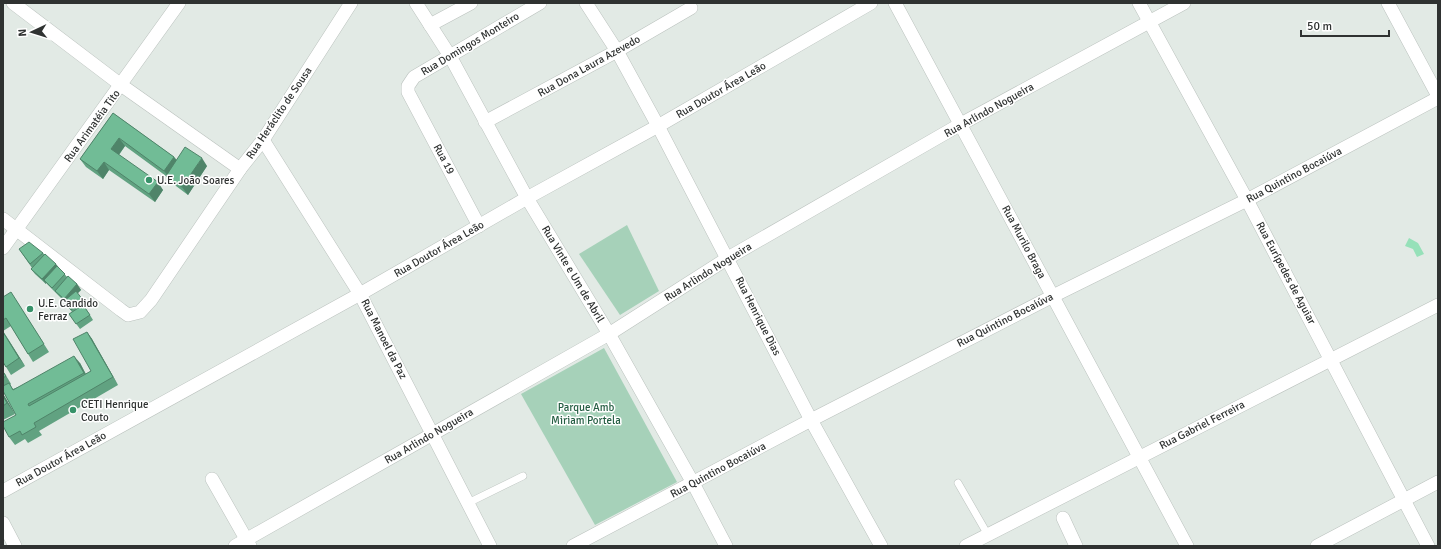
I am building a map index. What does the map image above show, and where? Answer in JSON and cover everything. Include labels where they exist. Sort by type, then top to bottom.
[{"type":"street","points":[[13,3],[121,85],[240,169]]},
{"type":"street","name":"Rua Arimatéia Tito","points":[[3,248],[179,3]]},
{"type":"street","name":"Rua Heráclito de Sousa","points":[[17,230],[128,315],[140,312],[151,300],[240,169],[263,140],[351,3]]},
{"type":"street","name":"Rua Vinte e Um de Abril","points":[[416,3],[450,56],[527,198],[609,334],[693,483],[726,546]]},
{"type":"street","points":[[430,25],[472,3]]},
{"type":"street","name":"Rua Domingos Monteiro","points":[[408,92],[408,86],[414,78],[540,3]]},
{"type":"street","name":"Rua Henrique Dias","points":[[586,3],[617,51],[658,126],[811,420],[881,546]]},
{"type":"street","name":"Rua Doutor Área Leão","points":[[3,491],[360,294],[527,198],[658,126],[871,3]]},
{"type":"street","name":"Rua Murilo Braga","points":[[895,3],[1187,546]]},
{"type":"street","name":"Rua Eurípedes de Aguiar","points":[[1139,3],[1247,200],[1428,546]]},
{"type":"street","name":"Rua Arlindo Nogueira","points":[[235,546],[248,543],[433,434],[609,334],[728,258],[961,124],[1150,23],[1184,3]]},
{"type":"street","points":[[1388,3],[1438,97]]},
{"type":"street","name":"Rua Dona Laura Azevedo","points":[[485,122],[617,51],[691,8]]},
{"type":"street","name":"Rua 19","points":[[408,92],[479,226]]},
{"type":"street","name":"Rua Quintino Bocaiúva","points":[[574,546],[811,420],[1053,296],[1247,200],[1438,97]]},
{"type":"street","name":"Rua Manoel da Paz","points":[[263,140],[360,294],[490,546]]},
{"type":"street","points":[[3,219],[17,230]]},
{"type":"street","name":"Rua Gabriel Ferreira","points":[[966,546],[1438,305]]},
{"type":"street","points":[[212,478],[248,543]]},
{"type":"street","points":[[1317,546],[1438,482]]},
{"type":"street","points":[[1063,518],[1076,546]]},
{"type":"street","points":[[3,523],[10,542]]},
{"type":"lane","points":[[468,503],[523,476]]},
{"type":"lane","points":[[958,483],[988,535]]},
{"type":"green space","points":[[627,225],[659,291],[620,315],[579,254]]},
{"type":"green space","name":"Parque Amb Miriam Portela","points":[[604,348],[677,482],[595,525],[521,394]]},
{"type":"shaded area","points":[[1409,238],[1418,243],[1424,254],[1417,257],[1413,249],[1405,246]]},
{"type":"building","points":[[113,113],[174,157],[164,171],[119,138],[111,149],[158,182],[149,194],[104,162],[97,171],[80,159]]},
{"type":"building","points":[[185,147],[202,158],[182,187],[166,176]]},
{"type":"building","points":[[29,242],[43,253],[30,264],[19,249]]},
{"type":"building","points":[[45,254],[56,264],[42,279],[31,269]]},
{"type":"building","points":[[57,266],[65,274],[52,288],[44,280]]},
{"type":"building","points":[[68,276],[77,284],[64,299],[55,291]]},
{"type":"building","points":[[76,291],[83,300],[71,310],[64,301]]},
{"type":"building","points":[[11,292],[44,344],[28,354],[6,318],[3,320],[3,297]]},
{"type":"building","points":[[83,305],[90,315],[76,324],[69,314]]},
{"type":"building","points":[[3,332],[19,358],[6,367],[3,362]]},
{"type":"building","points":[[87,332],[113,377],[34,423],[36,427],[22,435],[20,431],[9,437],[3,426],[3,422],[16,415],[3,391],[3,386],[9,383],[13,390],[74,356],[84,373],[28,404],[29,406],[91,371],[73,339]]},
{"type":"building","points":[[3,396],[7,403],[3,406]]},
{"type":"place","name":"U.E. João Soares","points":[[149,180]]},
{"type":"place","name":"U.E. Candido Ferraz","points":[[30,309]]},
{"type":"place","name":"CETI Henrique Couto","points":[[73,410]]}]
